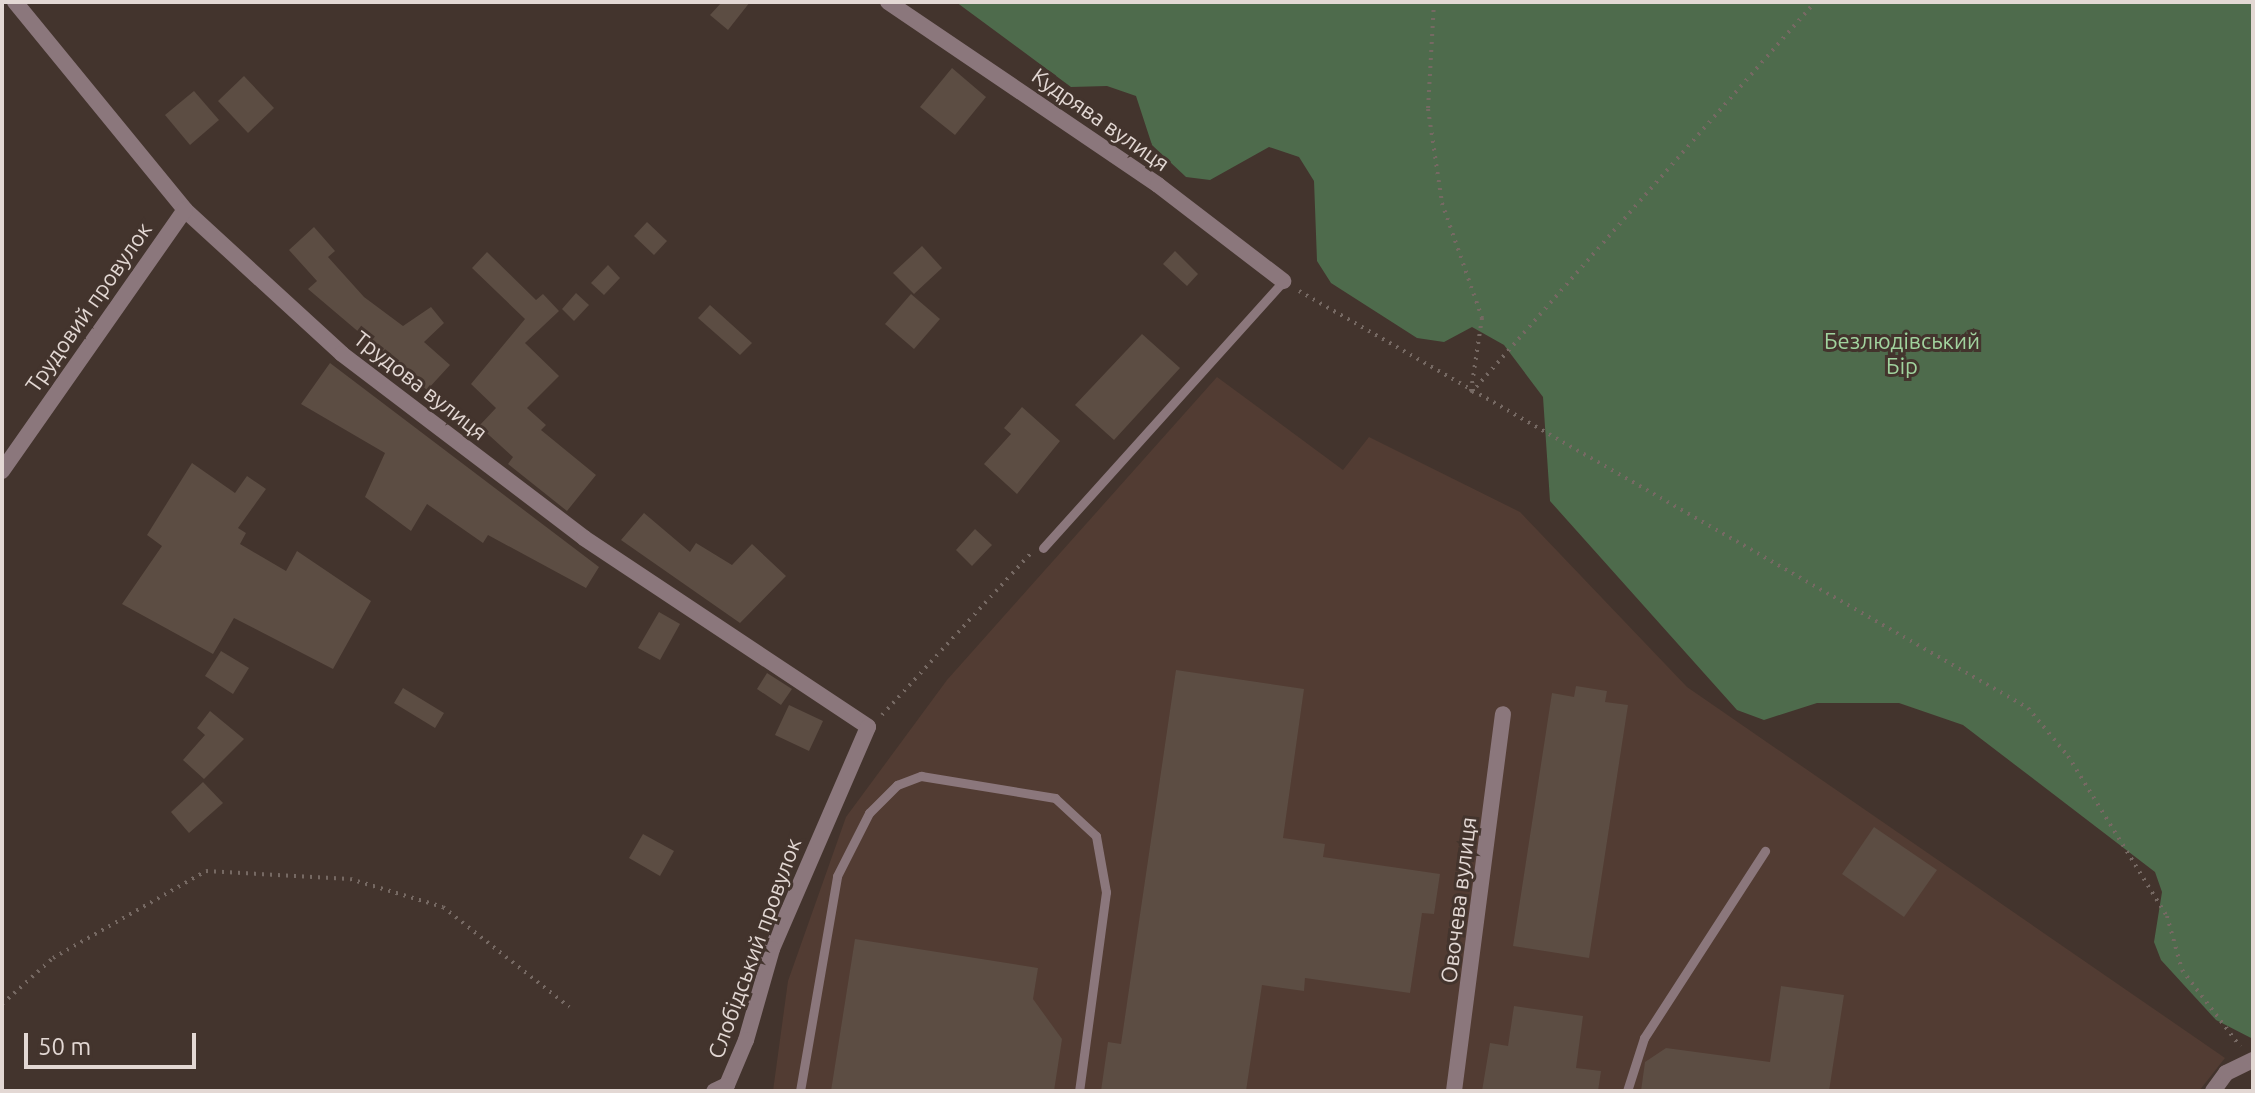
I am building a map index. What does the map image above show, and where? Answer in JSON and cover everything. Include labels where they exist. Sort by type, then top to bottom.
[{"type":"street","name":"Трудова вулиця","points":[[15,2],[185,210],[342,354],[571,528],[868,727]]},
{"type":"street","name":"Кудрява вулиця","points":[[888,2],[1145,177],[1283,281]]},
{"type":"street","name":"Трудовий провулок","points":[[2,471],[185,210]]},
{"type":"street","name":"Овочева вулиця","points":[[1454,1091],[1503,714]]},
{"type":"street","name":"Слобідський провулок","points":[[714,1091],[727,1085],[746,1040],[772,949],[868,727]]},
{"type":"street","points":[[2213,1091],[2251,1059]]},
{"type":"lane","points":[[1043,548],[1283,281]]},
{"type":"lane","points":[[800,1091],[837,876],[869,813],[897,785],[921,776],[1055,798],[1096,836],[1106,892],[1079,1091]]},
{"type":"lane","points":[[1627,1091],[1644,1038],[1765,851]]},
{"type":"path","points":[[1434,2],[1428,109],[1437,172],[1482,318],[1471,393]]},
{"type":"path","points":[[1471,393],[1815,2]]},
{"type":"path","points":[[1283,281],[1471,393],[2028,708],[2068,756],[2167,916],[2182,970],[2251,1059]]},
{"type":"path","points":[[868,727],[1019,560],[1043,548]]},
{"type":"path","points":[[2,1004],[53,958],[206,871],[350,879],[443,907],[569,1007]]},
{"type":"shaded area","points":[[1217,377],[1343,470],[1369,437],[1520,512],[1687,687],[2225,1058],[2199,1091],[773,1091],[788,981],[846,817],[947,680]]},
{"type":"green space","name":"Безлюдівський Бір","points":[[956,2],[2253,2],[2253,1039],[2216,1020],[2161,960],[2154,942],[2162,892],[2155,872],[1963,725],[1899,703],[1817,703],[1764,720],[1737,710],[1550,501],[1543,397],[1504,345],[1472,327],[1444,342],[1417,338],[1331,283],[1317,261],[1314,181],[1299,157],[1269,147],[1210,180],[1186,177],[1152,145],[1136,96],[1107,86],[1071,87]]},
{"type":"building","points":[[722,2],[750,2],[728,30],[710,15]]},
{"type":"building","points":[[952,68],[986,97],[955,135],[920,107]]},
{"type":"building","points":[[244,76],[274,108],[248,133],[218,101]]},
{"type":"building","points":[[194,91],[219,120],[190,145],[165,115]]},
{"type":"building","points":[[647,222],[667,241],[654,255],[634,236]]},
{"type":"building","points":[[314,227],[335,251],[328,257],[364,297],[403,326],[431,307],[444,323],[424,342],[450,365],[427,390],[308,289],[317,281],[289,250]]},
{"type":"building","points":[[922,246],[942,268],[914,294],[893,273]]},
{"type":"building","points":[[1175,251],[1198,274],[1187,286],[1163,264]]},
{"type":"building","points":[[487,252],[536,300],[543,294],[559,311],[525,343],[559,376],[527,408],[546,425],[541,430],[596,475],[567,511],[508,464],[513,457],[479,426],[496,408],[471,384],[525,319],[472,268]]},
{"type":"building","points":[[608,265],[620,278],[604,295],[591,283]]},
{"type":"building","points":[[576,293],[589,305],[574,321],[562,309]]},
{"type":"building","points":[[911,294],[940,319],[914,349],[885,324]]},
{"type":"building","points":[[710,305],[752,343],[740,355],[698,318]]},
{"type":"building","points":[[1142,334],[1180,368],[1114,440],[1075,405]]},
{"type":"building","points":[[330,363],[599,567],[586,588],[488,535],[483,543],[427,504],[411,531],[365,497],[385,453],[301,404]]},
{"type":"building","points":[[1022,407],[1060,441],[1017,494],[984,464],[1011,434],[1004,428]]},
{"type":"building","points":[[192,463],[235,493],[247,476],[266,489],[238,528],[246,533],[240,544],[286,571],[297,551],[371,601],[333,669],[234,618],[213,654],[122,604],[162,546],[147,535]]},
{"type":"building","points":[[644,513],[690,552],[696,543],[732,565],[752,544],[786,576],[740,623],[621,540]]},
{"type":"building","points":[[975,529],[992,545],[972,566],[956,550]]},
{"type":"building","points":[[659,612],[680,624],[660,660],[638,648]]},
{"type":"building","points":[[221,651],[249,668],[233,694],[205,676]]},
{"type":"building","points":[[1176,670],[1304,689],[1283,838],[1325,844],[1323,857],[1440,874],[1434,914],[1422,913],[1410,993],[1305,978],[1304,991],[1262,985],[1246,1091],[1101,1091],[1108,1042],[1121,1044]]},
{"type":"building","points":[[767,673],[792,689],[781,705],[757,689]]},
{"type":"building","points":[[1576,686],[1607,691],[1605,702],[1628,705],[1589,958],[1513,946],[1552,693],[1574,697]]},
{"type":"building","points":[[403,688],[444,713],[435,728],[394,703]]},
{"type":"building","points":[[789,705],[823,721],[809,751],[775,735]]},
{"type":"building","points":[[210,711],[244,739],[204,779],[183,760],[205,735],[197,728]]},
{"type":"building","points":[[203,782],[223,803],[189,833],[171,812]]},
{"type":"building","points":[[1874,827],[1937,870],[1904,917],[1842,874]]},
{"type":"building","points":[[643,834],[674,851],[660,876],[629,858]]},
{"type":"building","points":[[855,939],[1038,968],[1033,999],[1062,1039],[1054,1091],[831,1091]]},
{"type":"building","points":[[1781,986],[1844,995],[1829,1091],[1641,1091],[1645,1062],[1666,1048],[1770,1062]]},
{"type":"building","points":[[1514,1006],[1583,1016],[1576,1068],[1601,1071],[1598,1091],[1482,1091],[1490,1043],[1508,1046]]}]
